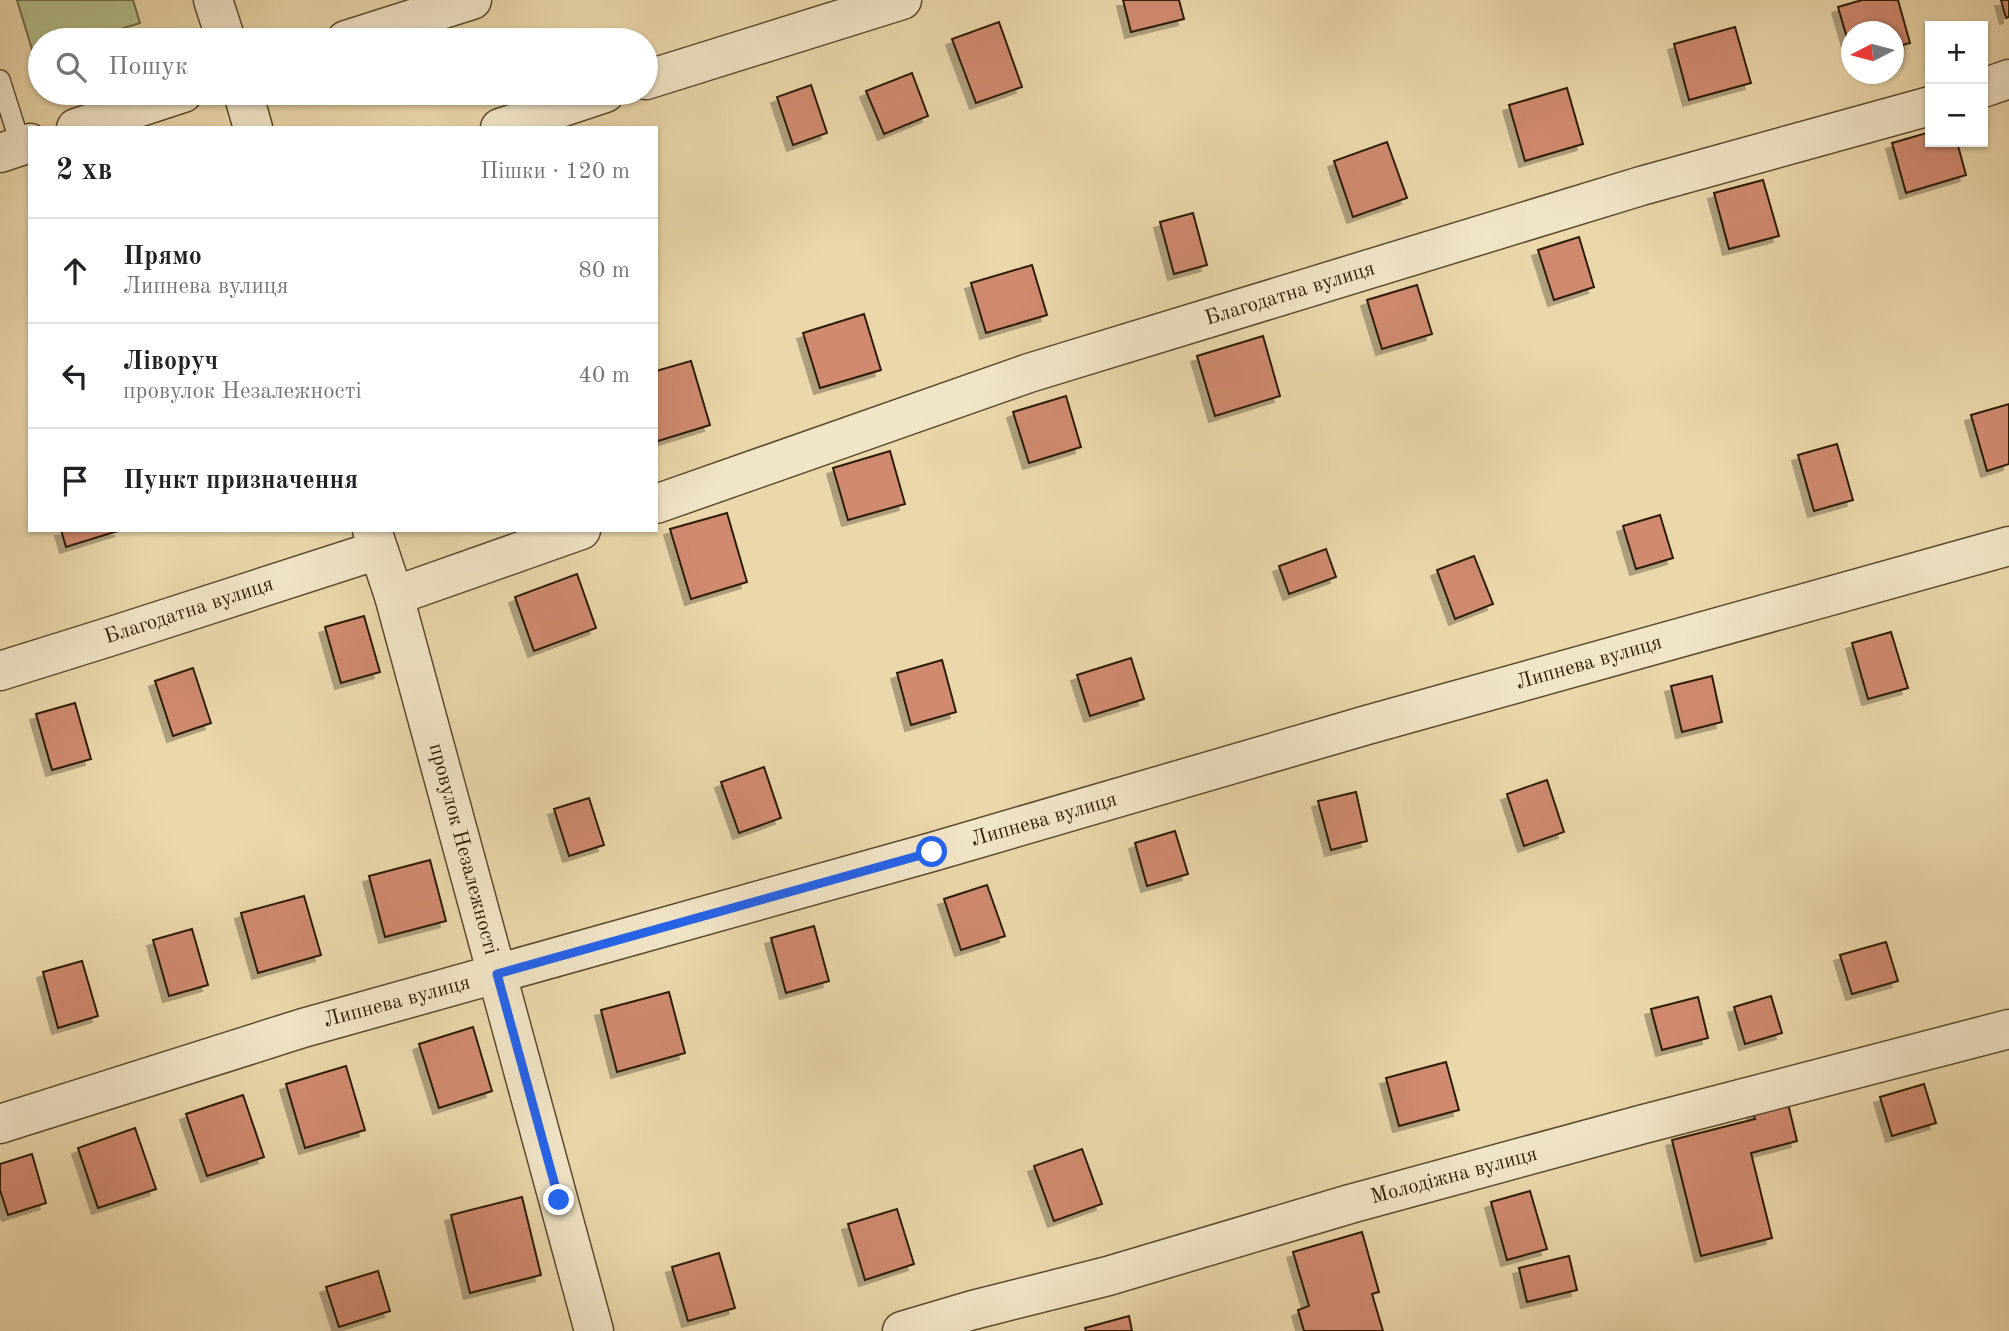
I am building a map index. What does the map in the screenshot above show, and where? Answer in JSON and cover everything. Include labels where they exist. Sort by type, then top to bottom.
[{"type":"street","points":[[213,0],[222,28]]},
{"type":"street","points":[[384,28],[472,0]]},
{"type":"street","points":[[658,76],[902,0]]},
{"type":"street","points":[[1988,86],[2009,79]]},
{"type":"street","points":[[82,126],[146,105]]},
{"type":"street","points":[[246,105],[252,126]]},
{"type":"street","points":[[506,126],[569,105]]},
{"type":"street","name":"Благодатна вулиця","points":[[658,503],[1029,373],[1641,186],[1925,107]]},
{"type":"street","points":[[394,596],[575,532]]},
{"type":"street","name":"Благодатна вулиця","points":[[0,671],[115,635],[375,540]]},
{"type":"street","name":"провулок Незалежності","points":[[375,540],[394,596],[594,1331]]},
{"type":"street","name":"Липнева вулиця","points":[[0,1124],[303,1028],[932,852],[1367,725],[2009,546]]},
{"type":"street","name":"Молодіжна вулиця","points":[[902,1331],[1108,1276],[1416,1186],[2009,1029]]},
{"type":"lane","points":[[0,80],[17,147]]},
{"type":"green space","points":[[17,0],[133,0],[140,23],[124,28],[28,28],[28,36]]},
{"type":"building","points":[[1123,0],[1179,0],[1184,19],[1131,32]]},
{"type":"building","points":[[1862,0],[1898,0],[1904,21],[1842,21],[1838,7]]},
{"type":"building","points":[[2001,0],[2009,0],[2009,17],[2006,18]]},
{"type":"building","points":[[999,22],[1022,87],[976,103],[952,39]]},
{"type":"building","points":[[1904,22],[1910,43],[1904,44]]},
{"type":"building","points":[[1735,27],[1751,83],[1689,100],[1674,44]]},
{"type":"building","points":[[912,73],[928,116],[884,134],[866,91]]},
{"type":"building","points":[[811,85],[827,133],[793,145],[777,97]]},
{"type":"building","points":[[1567,88],[1583,144],[1525,161],[1509,105]]},
{"type":"building","points":[[1925,133],[1925,147],[1958,147],[1966,175],[1906,193],[1892,143]]},
{"type":"building","points":[[1387,142],[1407,198],[1353,217],[1334,161]]},
{"type":"building","points":[[1763,180],[1779,236],[1729,249],[1714,193]]},
{"type":"building","points":[[1193,213],[1207,265],[1174,274],[1160,222]]},
{"type":"building","points":[[1579,237],[1594,287],[1554,300],[1538,250]]},
{"type":"building","points":[[1032,265],[1047,315],[986,333],[971,283]]},
{"type":"building","points":[[1417,285],[1432,334],[1382,349],[1367,300]]},
{"type":"building","points":[[864,314],[881,370],[820,388],[803,333]]},
{"type":"building","points":[[1263,336],[1280,396],[1215,416],[1197,356]]},
{"type":"building","points":[[691,361],[710,425],[658,441],[658,370]]},
{"type":"building","points":[[1066,396],[1081,447],[1029,463],[1013,412]]},
{"type":"building","points":[[2009,404],[2009,464],[1987,471],[1971,415]]},
{"type":"building","points":[[1837,444],[1853,500],[1814,511],[1798,455]]},
{"type":"building","points":[[890,451],[905,504],[848,520],[833,468]]},
{"type":"building","points":[[727,513],[747,582],[691,599],[670,529]]},
{"type":"building","points":[[1660,515],[1673,558],[1636,569],[1623,526]]},
{"type":"building","points":[[62,532],[115,532],[66,547]]},
{"type":"building","points":[[1326,549],[1336,577],[1289,594],[1279,566]]},
{"type":"building","points":[[1474,556],[1493,604],[1455,619],[1437,570]]},
{"type":"building","points":[[577,574],[596,628],[534,651],[515,597]]},
{"type":"building","points":[[364,616],[380,672],[341,683],[325,627]]},
{"type":"building","points":[[1891,632],[1908,688],[1868,699],[1852,643]]},
{"type":"building","points":[[1131,658],[1144,699],[1090,716],[1077,675]]},
{"type":"building","points":[[942,660],[956,712],[911,725],[897,673]]},
{"type":"building","points":[[193,668],[211,723],[173,736],[155,681]]},
{"type":"building","points":[[1712,676],[1722,722],[1682,732],[1671,686]]},
{"type":"building","points":[[75,703],[91,759],[52,770],[36,714]]},
{"type":"building","points":[[764,767],[781,818],[739,833],[721,782]]},
{"type":"building","points":[[1547,780],[1564,832],[1524,846],[1507,794]]},
{"type":"building","points":[[1356,792],[1367,841],[1331,850],[1318,801]]},
{"type":"building","points":[[589,798],[604,845],[569,856],[554,809]]},
{"type":"building","points":[[1175,831],[1188,874],[1147,886],[1135,843]]},
{"type":"building","points":[[430,860],[446,921],[385,937],[369,876]]},
{"type":"building","points":[[987,885],[1005,936],[961,950],[944,899]]},
{"type":"building","points":[[304,896],[321,955],[258,973],[241,913]]},
{"type":"building","points":[[814,926],[829,981],[786,993],[771,938]]},
{"type":"building","points":[[192,929],[208,985],[169,996],[153,940]]},
{"type":"building","points":[[1886,942],[1898,981],[1852,994],[1840,955]]},
{"type":"building","points":[[82,961],[98,1016],[58,1028],[43,972]]},
{"type":"building","points":[[669,992],[685,1053],[617,1072],[601,1010]]},
{"type":"building","points":[[1771,996],[1782,1033],[1745,1044],[1734,1007]]},
{"type":"building","points":[[1698,997],[1708,1038],[1662,1050],[1651,1009]]},
{"type":"building","points":[[473,1027],[492,1091],[439,1108],[419,1044]]},
{"type":"building","points":[[1446,1062],[1459,1110],[1399,1126],[1386,1078]]},
{"type":"building","points":[[346,1066],[365,1130],[305,1148],[286,1084]]},
{"type":"building","points":[[1924,1084],[1936,1123],[1892,1136],[1880,1097]]},
{"type":"building","points":[[1785,1091],[1797,1141],[1751,1153],[1772,1238],[1701,1256],[1672,1140],[1755,1119],[1750,1099]]},
{"type":"building","points":[[243,1095],[264,1157],[207,1176],[186,1114]]},
{"type":"building","points":[[135,1128],[156,1189],[98,1208],[78,1148]]},
{"type":"building","points":[[1082,1149],[1102,1204],[1054,1221],[1034,1166]]},
{"type":"building","points":[[32,1154],[46,1203],[8,1215],[0,1190],[0,1164]]},
{"type":"building","points":[[1530,1191],[1547,1249],[1507,1260],[1491,1202]]},
{"type":"building","points":[[522,1197],[541,1275],[470,1293],[451,1215]]},
{"type":"building","points":[[897,1209],[914,1264],[865,1280],[848,1224]]},
{"type":"building","points":[[1362,1232],[1379,1292],[1372,1294],[1383,1331],[1304,1331],[1298,1310],[1309,1306],[1293,1252]]},
{"type":"building","points":[[719,1253],[735,1308],[688,1321],[672,1267]]},
{"type":"building","points":[[1569,1256],[1577,1290],[1527,1302],[1519,1268]]},
{"type":"building","points":[[378,1271],[390,1311],[339,1327],[326,1287]]},
{"type":"building","points":[[1129,1316],[1132,1331],[1086,1331],[1085,1328]]},
{"type":"route","points":[[559,1200],[497,974],[932,852]]}]
